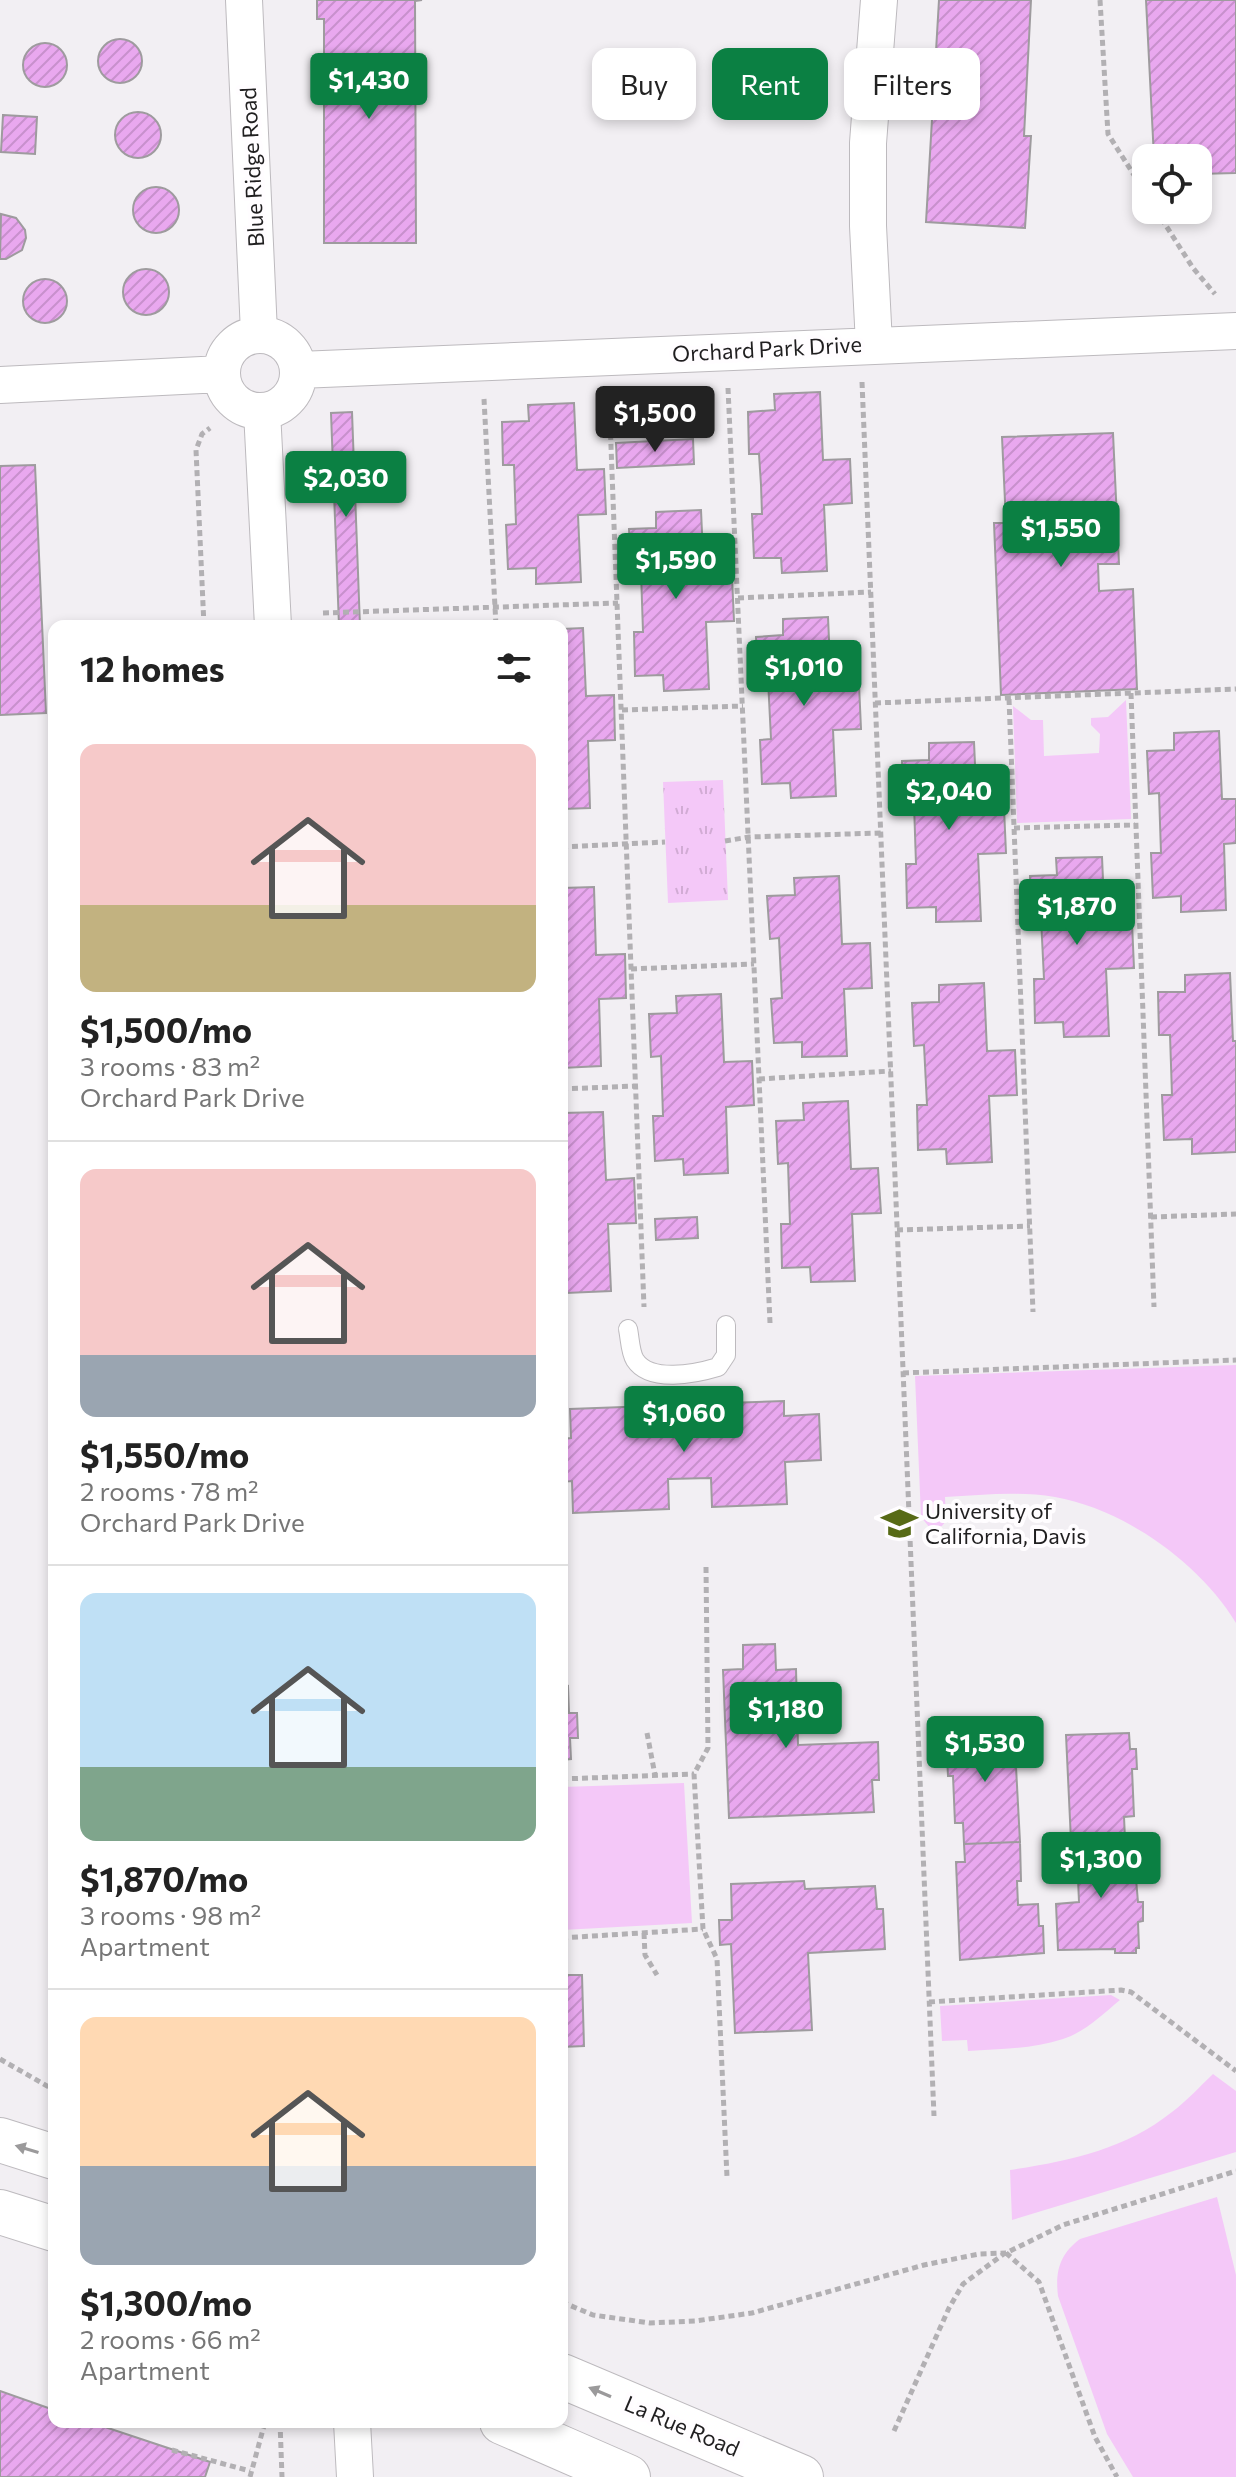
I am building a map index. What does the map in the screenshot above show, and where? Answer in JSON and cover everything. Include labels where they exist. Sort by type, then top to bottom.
[{"type":"main road","points":[[0,2140],[48,2155]]},
{"type":"main road","points":[[0,2212],[48,2227]]},
{"type":"main road","name":"La Rue Road","points":[[568,2379],[801,2477]]},
{"type":"main road","points":[[516,2428],[628,2477]]},
{"type":"street","name":"Blue Ridge Road","points":[[244,0],[259,333]]},
{"type":"street","points":[[867,345],[868,143],[879,0]]},
{"type":"street","name":"Orchard Park Drive","points":[[299,370],[1236,331]]},
{"type":"street","points":[[259,333],[287,344],[296,355],[299,370],[297,385],[290,399],[277,408],[262,411],[247,409],[233,401],[223,384],[224,359],[232,346],[244,337],[259,333]]},
{"type":"street","points":[[0,385],[222,374]]},
{"type":"street","points":[[262,411],[273,620]]},
{"type":"street","points":[[352,2428],[355,2477]]},
{"type":"lane","points":[[628,1329],[633,1358],[645,1371],[656,1374],[706,1371],[718,1367],[726,1355],[726,1325]]},
{"type":"path","points":[[1100,0],[1108,134],[1132,172]]},
{"type":"path","points":[[1165,224],[1193,268],[1219,298]]},
{"type":"path","points":[[867,345],[875,703],[934,2116]]},
{"type":"path","points":[[727,351],[770,1323]]},
{"type":"path","points":[[607,357],[645,1277],[644,1315]]},
{"type":"path","points":[[482,362],[496,620]]},
{"type":"path","points":[[204,620],[196,450],[202,434],[210,428]]},
{"type":"path","points":[[738,598],[871,592]]},
{"type":"path","points":[[323,613],[618,603]]},
{"type":"path","points":[[875,703],[1236,689]]},
{"type":"path","points":[[1131,693],[1154,1307]]},
{"type":"path","points":[[1009,699],[1033,1312]]},
{"type":"path","points":[[622,710],[743,706]]},
{"type":"path","points":[[1014,828],[1135,825]]},
{"type":"path","points":[[725,841],[749,837],[881,833]]},
{"type":"path","points":[[568,847],[665,842]]},
{"type":"path","points":[[631,969],[754,964]]},
{"type":"path","points":[[759,1079],[891,1071]]},
{"type":"path","points":[[568,1089],[637,1086]]},
{"type":"path","points":[[1151,1217],[1236,1214]]},
{"type":"path","points":[[897,1230],[1030,1226]]},
{"type":"path","points":[[903,1373],[1236,1360]]},
{"type":"path","points":[[706,1567],[708,1748],[694,1774],[703,1929],[717,1959],[727,2177]]},
{"type":"path","points":[[647,1733],[655,1775]]},
{"type":"path","points":[[568,1779],[694,1774]]},
{"type":"path","points":[[568,1938],[703,1929]]},
{"type":"path","points":[[644,1933],[645,1955],[657,1975]]},
{"type":"path","points":[[929,2002],[1121,1990],[1131,1992],[1236,2071]]},
{"type":"path","points":[[0,2059],[48,2087]]},
{"type":"path","points":[[894,2431],[949,2308],[963,2284],[1006,2253],[1063,2225],[1236,2171]]},
{"type":"path","points":[[568,2305],[593,2315],[650,2323],[695,2321],[752,2313],[924,2265],[979,2254],[1006,2253],[1039,2282],[1095,2437],[1117,2477]]},
{"type":"path","points":[[172,2450],[250,2474],[263,2428]]},
{"type":"path","points":[[280,2428],[282,2477]]},
{"type":"green space","points":[[1126,700],[1131,819],[1017,823],[1013,706],[1031,720],[1043,720],[1044,756],[1099,753],[1100,734],[1091,725],[1091,718],[1108,717]]},
{"type":"green space","points":[[723,780],[728,900],[668,903],[663,782]]},
{"type":"green space","points":[[1236,1365],[1236,1623],[1202,1580],[1158,1542],[1133,1526],[1081,1503],[1028,1494],[945,1497],[946,1521],[942,1526],[930,1528],[921,1517],[915,1376]]},
{"type":"green space","points":[[684,1783],[692,1923],[568,1930],[568,1787]]},
{"type":"green space","points":[[1111,1995],[1120,2000],[1079,2032],[1052,2042],[968,2051],[967,2040],[942,2041],[940,2006]]},
{"type":"green space","points":[[1213,2074],[1236,2091],[1236,2152],[1012,2220],[1010,2170],[1075,2158],[1135,2136],[1178,2108]]},
{"type":"green space","points":[[1217,2197],[1236,2275],[1236,2477],[1133,2477],[1107,2434],[1058,2296],[1060,2264],[1080,2239]]},
{"type":"building","points":[[317,0],[422,0],[415,1],[416,243],[324,243],[324,19],[317,19]]},
{"type":"building","points":[[939,0],[1031,0],[1024,136],[1031,136],[1025,228],[926,222],[932,120],[980,120],[980,48],[936,48]]},
{"type":"building","points":[[1146,0],[1236,0],[1236,173],[1212,174],[1212,144],[1153,144]]},
{"type":"building","points":[[120,39],[135,46],[142,61],[135,76],[120,83],[105,76],[98,61],[105,46]]},
{"type":"building","points":[[45,43],[60,50],[67,65],[60,80],[45,87],[30,80],[23,65],[30,50]]},
{"type":"building","points":[[138,112],[154,119],[161,135],[154,151],[138,158],[122,151],[115,135],[122,119]]},
{"type":"building","points":[[3,115],[37,117],[35,154],[1,152]]},
{"type":"building","points":[[156,187],[172,194],[179,210],[172,226],[156,233],[140,226],[133,210],[140,194]]},
{"type":"building","points":[[1,214],[16,218],[25,230],[26,238],[22,250],[6,259],[0,259]]},
{"type":"building","points":[[146,269],[162,276],[169,292],[162,308],[146,315],[130,308],[123,292],[130,276]]},
{"type":"building","points":[[45,279],[60,286],[67,301],[60,316],[45,323],[30,316],[23,301],[30,286]]},
{"type":"building","points":[[820,392],[823,460],[850,459],[852,503],[824,505],[827,571],[782,573],[781,558],[754,558],[752,514],[762,514],[761,485],[759,454],[749,454],[748,412],[775,410],[774,394]]},
{"type":"building","points":[[574,403],[577,470],[604,469],[606,514],[578,515],[581,582],[536,584],[536,568],[508,569],[506,525],[516,524],[514,465],[503,465],[502,422],[529,421],[528,405]]},
{"type":"building","points":[[352,412],[360,620],[339,620],[331,413]]},
{"type":"building","points":[[1113,433],[1119,564],[1098,564],[1099,591],[1133,589],[1137,689],[1001,695],[994,523],[1006,523],[1002,437]]},
{"type":"building","points":[[693,439],[694,464],[617,468],[616,443]]},
{"type":"building","points":[[35,465],[46,713],[0,715],[0,466]]},
{"type":"building","points":[[701,510],[704,578],[732,577],[734,621],[706,622],[709,689],[664,691],[663,675],[635,676],[634,632],[643,632],[641,571],[631,572],[629,529],[656,528],[656,512]]},
{"type":"building","points":[[828,617],[831,685],[859,684],[861,729],[833,730],[836,796],[791,798],[790,783],[762,784],[760,740],[771,739],[768,679],[758,679],[756,637],[783,635],[783,619]]},
{"type":"building","points":[[583,628],[586,696],[614,695],[615,740],[588,741],[590,808],[568,809],[568,629]]},
{"type":"building","points":[[1219,731],[1222,799],[1236,799],[1236,843],[1224,844],[1226,910],[1181,912],[1181,896],[1153,898],[1151,853],[1161,853],[1159,793],[1149,794],[1147,751],[1174,750],[1174,733]]},
{"type":"building","points":[[974,742],[977,809],[1004,808],[1006,853],[978,854],[981,921],[936,922],[936,907],[907,908],[906,864],[916,864],[914,804],[903,804],[902,761],[929,760],[929,743]]},
{"type":"building","points":[[1102,857],[1105,925],[1132,923],[1134,968],[1106,969],[1109,1036],[1064,1037],[1063,1022],[1035,1023],[1034,979],[1044,979],[1041,918],[1031,919],[1030,876],[1057,875],[1056,858]]},
{"type":"building","points":[[839,876],[842,944],[870,943],[872,988],[844,989],[847,1056],[802,1057],[802,1042],[774,1043],[771,999],[782,998],[779,938],[770,939],[767,896],[795,895],[794,878]]},
{"type":"building","points":[[594,887],[596,955],[625,954],[626,998],[599,999],[601,1066],[568,1068],[568,888]]},
{"type":"building","points":[[1230,973],[1233,1041],[1236,1041],[1236,1152],[1192,1154],[1192,1139],[1164,1140],[1162,1095],[1172,1095],[1170,1035],[1159,1035],[1158,992],[1185,992],[1185,975]]},
{"type":"building","points":[[984,983],[987,1051],[1015,1050],[1017,1095],[989,1096],[992,1162],[947,1164],[946,1149],[918,1150],[917,1105],[927,1105],[924,1045],[914,1046],[912,1003],[939,1002],[939,985]]},
{"type":"building","points":[[721,994],[724,1062],[752,1061],[754,1105],[726,1107],[728,1173],[684,1175],[683,1159],[655,1161],[653,1116],[663,1116],[661,1056],[651,1057],[649,1014],[677,1013],[676,996]]},
{"type":"building","points":[[848,1101],[851,1169],[878,1168],[881,1213],[852,1214],[855,1281],[811,1282],[810,1267],[782,1268],[781,1224],[790,1224],[788,1163],[778,1164],[776,1121],[804,1120],[803,1103]]},
{"type":"building","points":[[603,1112],[606,1180],[634,1178],[636,1223],[608,1224],[611,1291],[568,1293],[568,1113]]},
{"type":"building","points":[[697,1217],[698,1238],[656,1240],[655,1219]]},
{"type":"building","points":[[784,1401],[784,1416],[819,1414],[821,1460],[785,1462],[787,1504],[712,1507],[711,1478],[668,1479],[669,1509],[573,1513],[572,1481],[568,1481],[570,1409],[678,1405],[678,1414],[698,1413],[697,1404]]},
{"type":"building","points":[[775,1644],[776,1670],[796,1669],[798,1745],[878,1742],[879,1780],[872,1780],[874,1812],[729,1818],[723,1670],[743,1669],[743,1645]]},
{"type":"building","points":[[568,1686],[569,1713],[577,1713],[578,1738],[570,1738],[571,1759],[568,1759]]},
{"type":"building","points":[[974,1724],[974,1730],[1014,1729],[1020,1842],[964,1844],[963,1823],[955,1823],[953,1776],[948,1776],[950,1725]]},
{"type":"building","points":[[1129,1733],[1130,1749],[1136,1749],[1137,1769],[1132,1769],[1134,1816],[1124,1817],[1125,1839],[1071,1841],[1066,1735]]},
{"type":"building","points":[[1125,1839],[1126,1856],[1134,1856],[1138,1902],[1143,1902],[1143,1921],[1138,1922],[1139,1948],[1136,1948],[1136,1953],[1115,1953],[1115,1949],[1058,1950],[1056,1904],[1079,1902],[1078,1879],[1072,1879],[1071,1841]]},
{"type":"building","points":[[1020,1842],[1018,1905],[1038,1904],[1044,1953],[960,1960],[956,1862],[965,1862],[964,1844]]},
{"type":"building","points":[[804,1881],[805,1889],[875,1886],[877,1909],[883,1909],[885,1949],[808,1953],[812,2030],[735,2033],[731,1944],[720,1945],[719,1920],[732,1920],[731,1884]]},
{"type":"building","points":[[568,1975],[582,1975],[584,2046],[568,2047]]},
{"type":"building","points":[[0,2391],[48,2408],[48,2428],[108,2428],[210,2462],[205,2477],[0,2477]]},
{"type":"place","name":"University of California, Davis","points":[[899,1524]]}]
